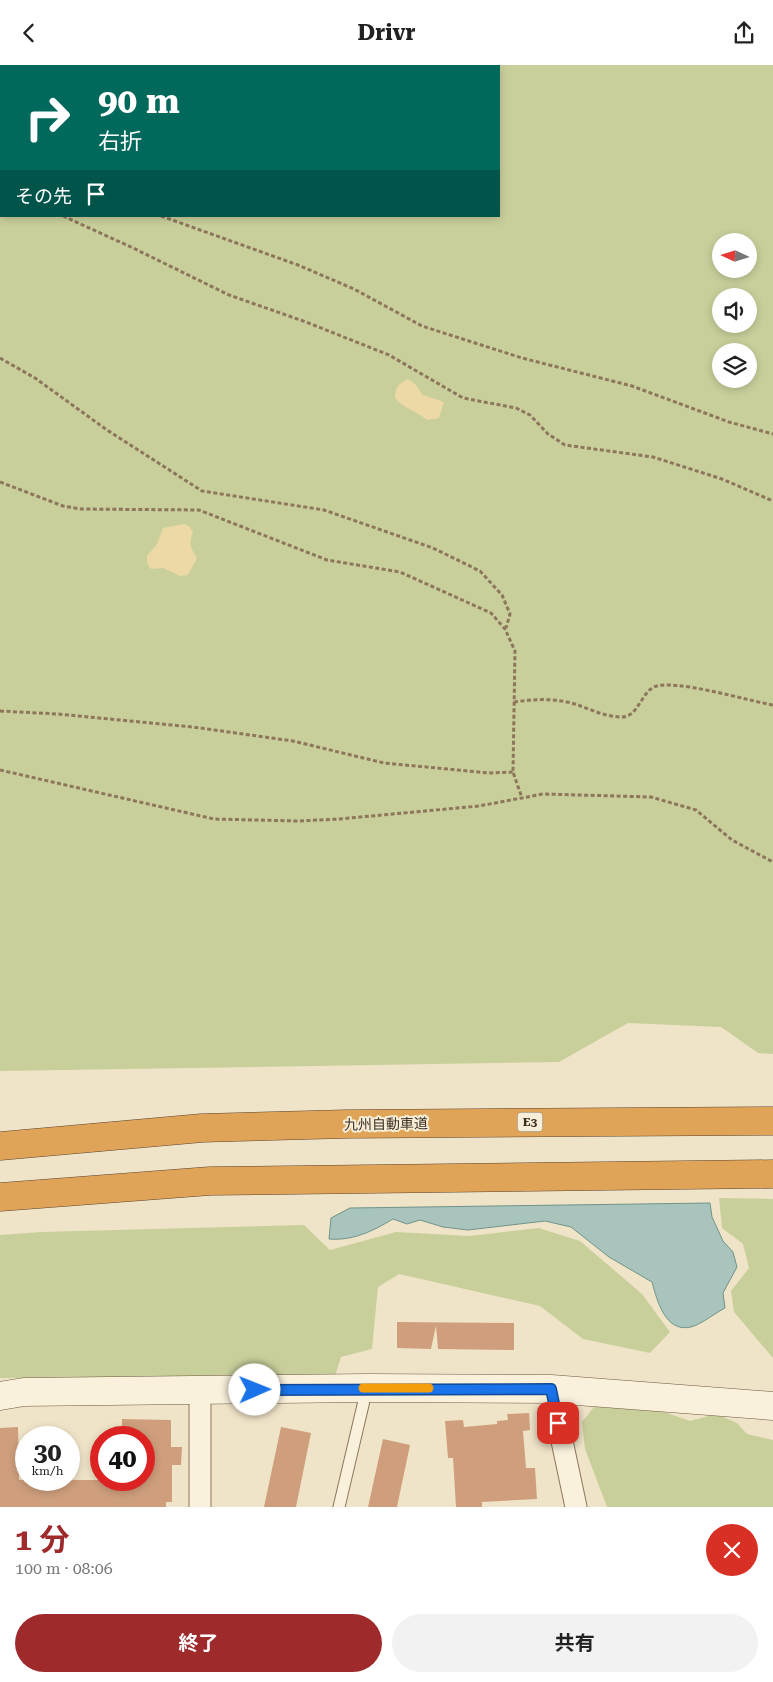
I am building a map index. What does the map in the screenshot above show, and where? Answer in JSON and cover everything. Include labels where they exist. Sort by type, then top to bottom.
[{"type":"highway","name":"九州自動車道","points":[[0,1146],[202,1128],[347,1124],[773,1121]]},
{"type":"highway","points":[[0,1197],[210,1181],[350,1181],[773,1174]]},
{"type":"street","points":[[0,1396],[24,1392],[367,1388],[551,1389],[773,1405]]},
{"type":"street","points":[[551,1389],[576,1507]]},
{"type":"street","points":[[200,1391],[200,1507]]},
{"type":"lane","points":[[339,1507],[367,1388]]},
{"type":"path","points":[[65,217],[229,295],[306,322],[389,355],[463,398],[516,407],[530,415],[548,434],[565,445],[654,457],[722,479],[773,501]]},
{"type":"path","points":[[164,217],[306,268],[354,289],[422,326],[522,358],[632,386],[729,422],[773,434]]},
{"type":"path","points":[[0,358],[35,378],[107,430],[202,491],[324,510],[433,548],[480,571],[502,595],[510,613],[505,629]]},
{"type":"path","points":[[0,482],[63,506],[81,509],[199,510],[327,560],[400,572],[491,613],[505,629],[515,651],[513,772],[522,798]]},
{"type":"path","points":[[514,702],[551,700],[575,704],[598,713],[624,718],[634,712],[652,687],[663,684],[773,705]]},
{"type":"path","points":[[0,711],[58,714],[193,727],[293,741],[384,763],[489,773],[513,772]]},
{"type":"path","points":[[0,771],[214,819],[247,821],[306,821],[433,812],[543,794],[651,797],[696,810],[732,840],[773,862]]},
{"type":"green space","points":[[500,65],[773,65],[773,1054],[758,1053],[721,1027],[628,1023],[559,1062],[0,1071],[0,217],[500,217]]},
{"type":"green space","points":[[719,1198],[773,1199],[773,1358],[734,1312],[731,1291],[749,1268],[743,1244],[722,1228]]},
{"type":"green space","points":[[304,1225],[330,1250],[396,1232],[470,1236],[539,1228],[580,1241],[642,1294],[670,1332],[650,1353],[583,1339],[540,1306],[399,1274],[378,1287],[372,1349],[341,1357],[335,1376],[0,1378],[0,1235],[41,1232]]},
{"type":"green space","points":[[594,1407],[653,1408],[690,1421],[716,1414],[737,1423],[747,1434],[773,1440],[773,1507],[607,1507],[585,1449],[582,1422]]},
{"type":"sand","points":[[408,379],[415,384],[423,395],[444,402],[439,418],[427,420],[402,405],[395,398],[398,386]]},
{"type":"sand","points":[[184,524],[190,527],[193,533],[191,545],[197,558],[188,575],[180,576],[163,568],[151,569],[147,563],[147,556],[157,544],[163,528]]},
{"type":"water","points":[[710,1203],[712,1217],[723,1241],[733,1252],[737,1267],[723,1293],[725,1308],[700,1323],[682,1328],[669,1320],[664,1313],[652,1282],[609,1257],[571,1227],[545,1221],[468,1230],[443,1227],[420,1220],[407,1224],[393,1219],[355,1237],[329,1239],[331,1218],[350,1208]]},
{"type":"building","points":[[397,1322],[514,1323],[514,1350],[438,1349],[436,1326],[431,1349],[397,1348]]},
{"type":"building","points":[[529,1413],[530,1430],[523,1431],[526,1468],[535,1468],[537,1499],[482,1502],[482,1507],[456,1507],[453,1458],[448,1458],[445,1421],[463,1420],[464,1427],[497,1424],[497,1421],[508,1420],[507,1414]]},
{"type":"building","points":[[122,1419],[171,1420],[171,1447],[182,1447],[181,1465],[172,1465],[172,1502],[166,1502],[166,1507],[0,1507],[0,1428],[15,1427],[15,1491],[80,1491],[80,1480],[90,1480],[90,1491],[155,1491],[155,1426],[122,1426]]},
{"type":"building","points":[[281,1427],[311,1433],[296,1507],[264,1507]]},
{"type":"building","points":[[383,1439],[410,1445],[397,1507],[368,1507]]},
{"type":"slow traffic","points":[[363,1388],[429,1388]]},
{"type":"route","points":[[255,1390],[367,1388],[551,1389],[558,1423]]}]
